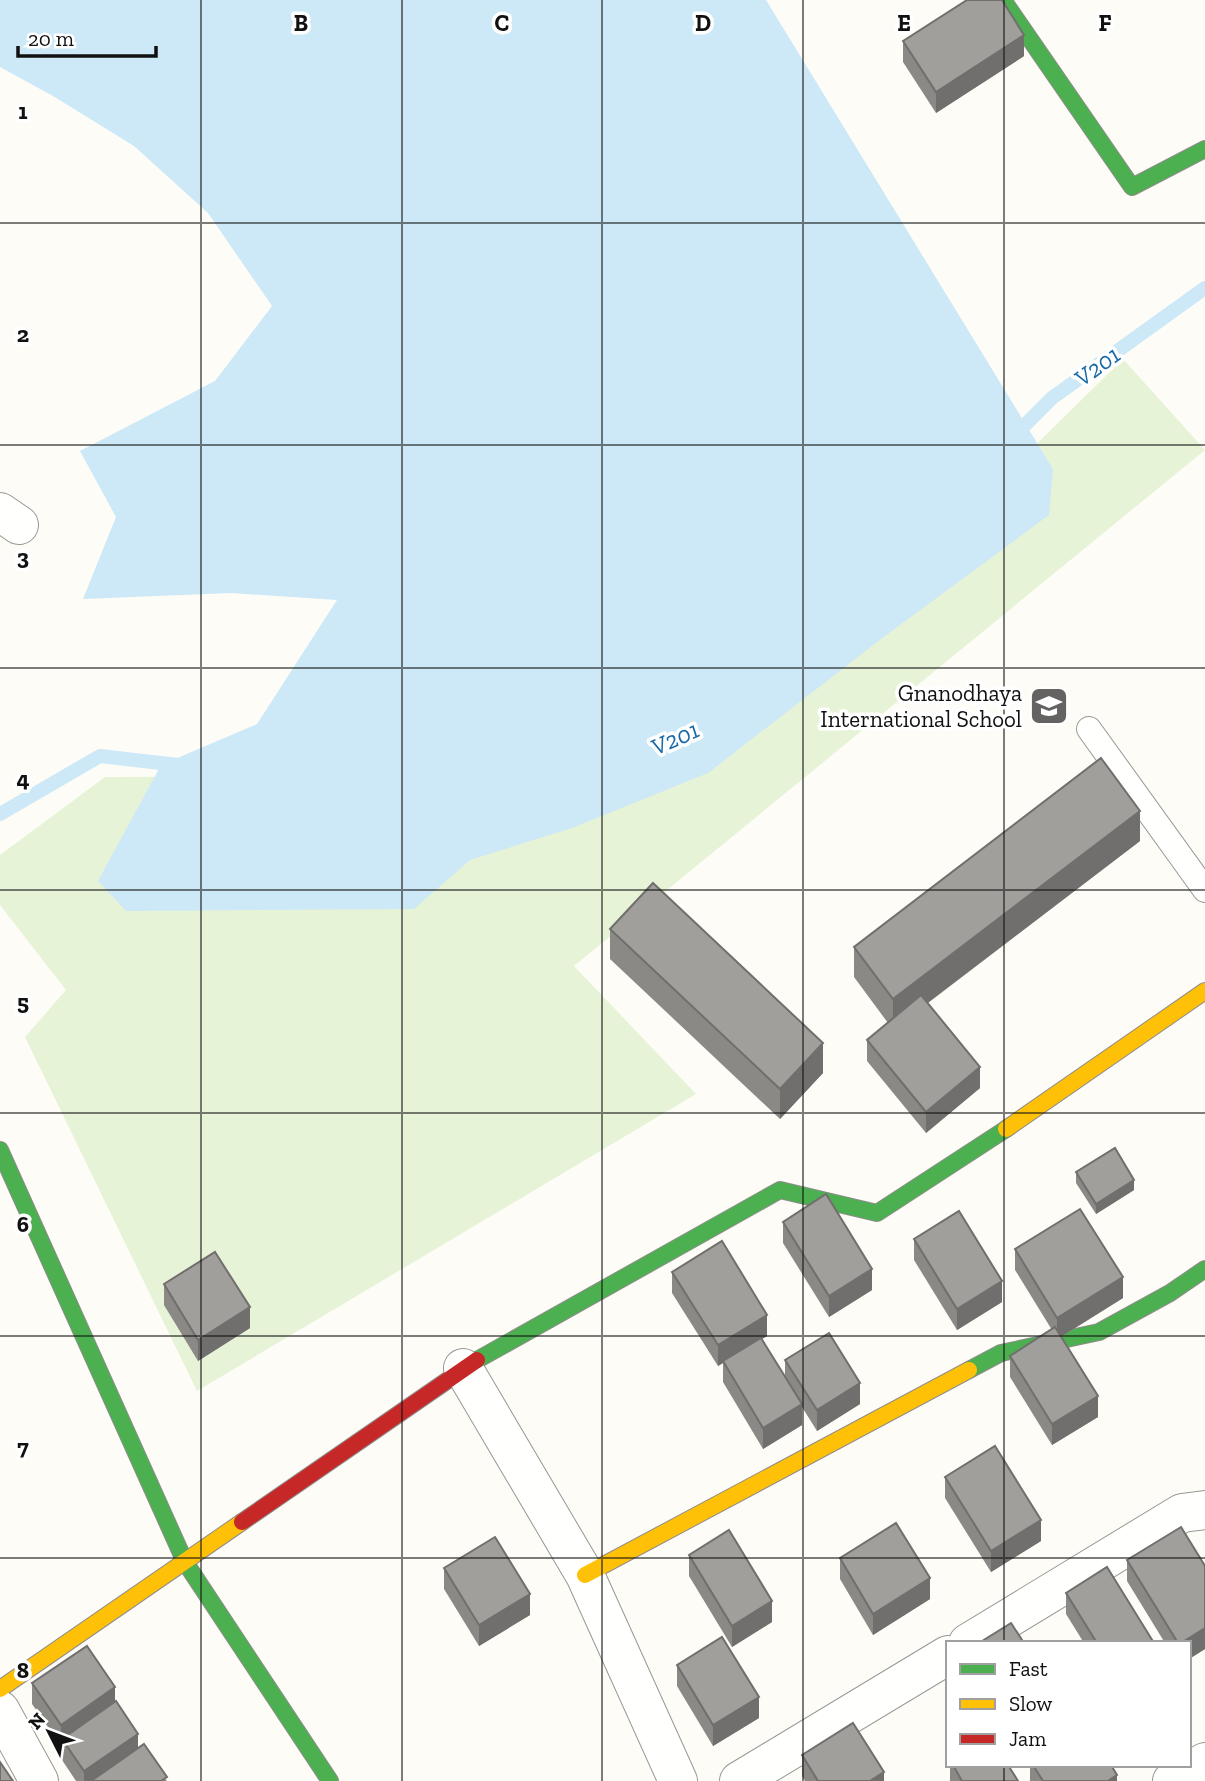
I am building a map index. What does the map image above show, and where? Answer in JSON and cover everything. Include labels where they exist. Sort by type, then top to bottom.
[{"type":"street","points":[[1003,0],[1132,187],[1205,149]]},
{"type":"street","points":[[0,1689],[463,1368],[780,1190],[877,1213],[948,1169],[1205,990]]},
{"type":"street","points":[[0,1150],[185,1562],[330,1781]]},
{"type":"street","points":[[586,1575],[1001,1353],[1099,1332],[1170,1293],[1205,1269]]},
{"type":"street","points":[[463,1368],[586,1575],[678,1781]]},
{"type":"street","points":[[971,1641],[1182,1513],[1205,1510]]},
{"type":"street","points":[[739,1781],[946,1656]]},
{"type":"street","points":[[0,1710],[39,1781]]},
{"type":"street","points":[[1172,1781],[1205,1762]]},
{"type":"lane","points":[[1089,729],[1205,890]]},
{"type":"green space","points":[[1123,359],[1205,450],[574,966],[696,1094],[197,1391],[25,1037],[66,990],[0,905],[0,855],[105,777],[619,775],[815,662]]},
{"type":"water","points":[[0,0],[766,0],[1053,469],[1049,515],[881,639],[708,773],[572,828],[470,860],[414,909],[126,911],[98,881],[161,765],[257,724],[337,600],[231,593],[83,599],[116,517],[80,451],[215,381],[272,306],[208,213],[134,146],[0,67]]},
{"type":"building","points":[[967,0],[1002,0],[1024,35],[936,92],[903,41]]},
{"type":"building","points":[[1101,758],[1140,811],[893,999],[854,947]]},
{"type":"building","points":[[653,883],[823,1043],[780,1089],[610,929]]},
{"type":"building","points":[[921,995],[980,1067],[926,1112],[867,1040]]},
{"type":"building","points":[[1115,1148],[1134,1180],[1096,1204],[1076,1172]]},
{"type":"building","points":[[826,1194],[872,1269],[829,1296],[783,1222]]},
{"type":"building","points":[[1080,1209],[1123,1277],[1057,1318],[1015,1249]]},
{"type":"building","points":[[959,1211],[1002,1281],[957,1309],[914,1239]]},
{"type":"building","points":[[722,1241],[767,1315],[718,1345],[672,1272]]},
{"type":"building","points":[[215,1252],[250,1307],[198,1340],[164,1284]]},
{"type":"building","points":[[1055,1327],[1098,1396],[1052,1424],[1010,1356]]},
{"type":"building","points":[[829,1333],[860,1383],[817,1410],[785,1360]]},
{"type":"building","points":[[761,1338],[802,1404],[763,1428],[723,1361]]},
{"type":"building","points":[[995,1446],[1041,1520],[991,1551],[945,1477]]},
{"type":"building","points":[[896,1523],[930,1578],[873,1614],[840,1558]]},
{"type":"building","points":[[1181,1527],[1205,1566],[1205,1628],[1184,1641],[1177,1641],[1127,1560]]},
{"type":"building","points":[[729,1530],[772,1601],[732,1626],[689,1555]]},
{"type":"building","points":[[495,1537],[530,1594],[479,1625],[444,1568]]},
{"type":"building","points":[[1107,1567],[1153,1641],[1096,1641],[1066,1593]]},
{"type":"building","points":[[1011,1623],[1023,1641],[982,1641]]},
{"type":"building","points":[[722,1637],[759,1697],[713,1725],[677,1665]]},
{"type":"building","points":[[87,1646],[115,1687],[61,1725],[32,1683]]},
{"type":"building","points":[[116,1701],[138,1734],[84,1771],[62,1739]]},
{"type":"building","points":[[853,1723],[884,1772],[870,1781],[818,1781],[802,1755]]},
{"type":"building","points":[[144,1744],[167,1777],[161,1781],[91,1781]]},
{"type":"building","points":[[0,1762],[13,1781],[0,1781]]},
{"type":"building","points":[[954,1767],[1009,1767],[1018,1781],[962,1781]]},
{"type":"building","points":[[1034,1767],[1112,1767],[1117,1775],[1108,1781],[1043,1781]]},
{"type":"waterway","name":"V201","points":[[1013,437],[1052,398],[1205,288]]},
{"type":"waterway","name":"V201","points":[[0,814],[100,756],[178,765]]},
{"type":"traffic: fast","points":[[1003,0],[1132,187],[1205,149]]},
{"type":"traffic: fast","points":[[477,1360],[780,1190],[877,1213],[1006,1129]]},
{"type":"traffic: fast","points":[[0,1150],[185,1562],[330,1781]]},
{"type":"traffic: fast","points":[[969,1370],[1001,1353],[1099,1332],[1170,1293],[1205,1269]]},
{"type":"traffic: slow","points":[[1006,1129],[1205,991]]},
{"type":"traffic: slow","points":[[585,1575],[969,1370]]},
{"type":"traffic: slow","points":[[0,1689],[242,1522]]},
{"type":"traffic: jam","points":[[242,1522],[477,1360]]},
{"type":"place","name":"Gnanodhaya International School","points":[[1049,706]]}]
